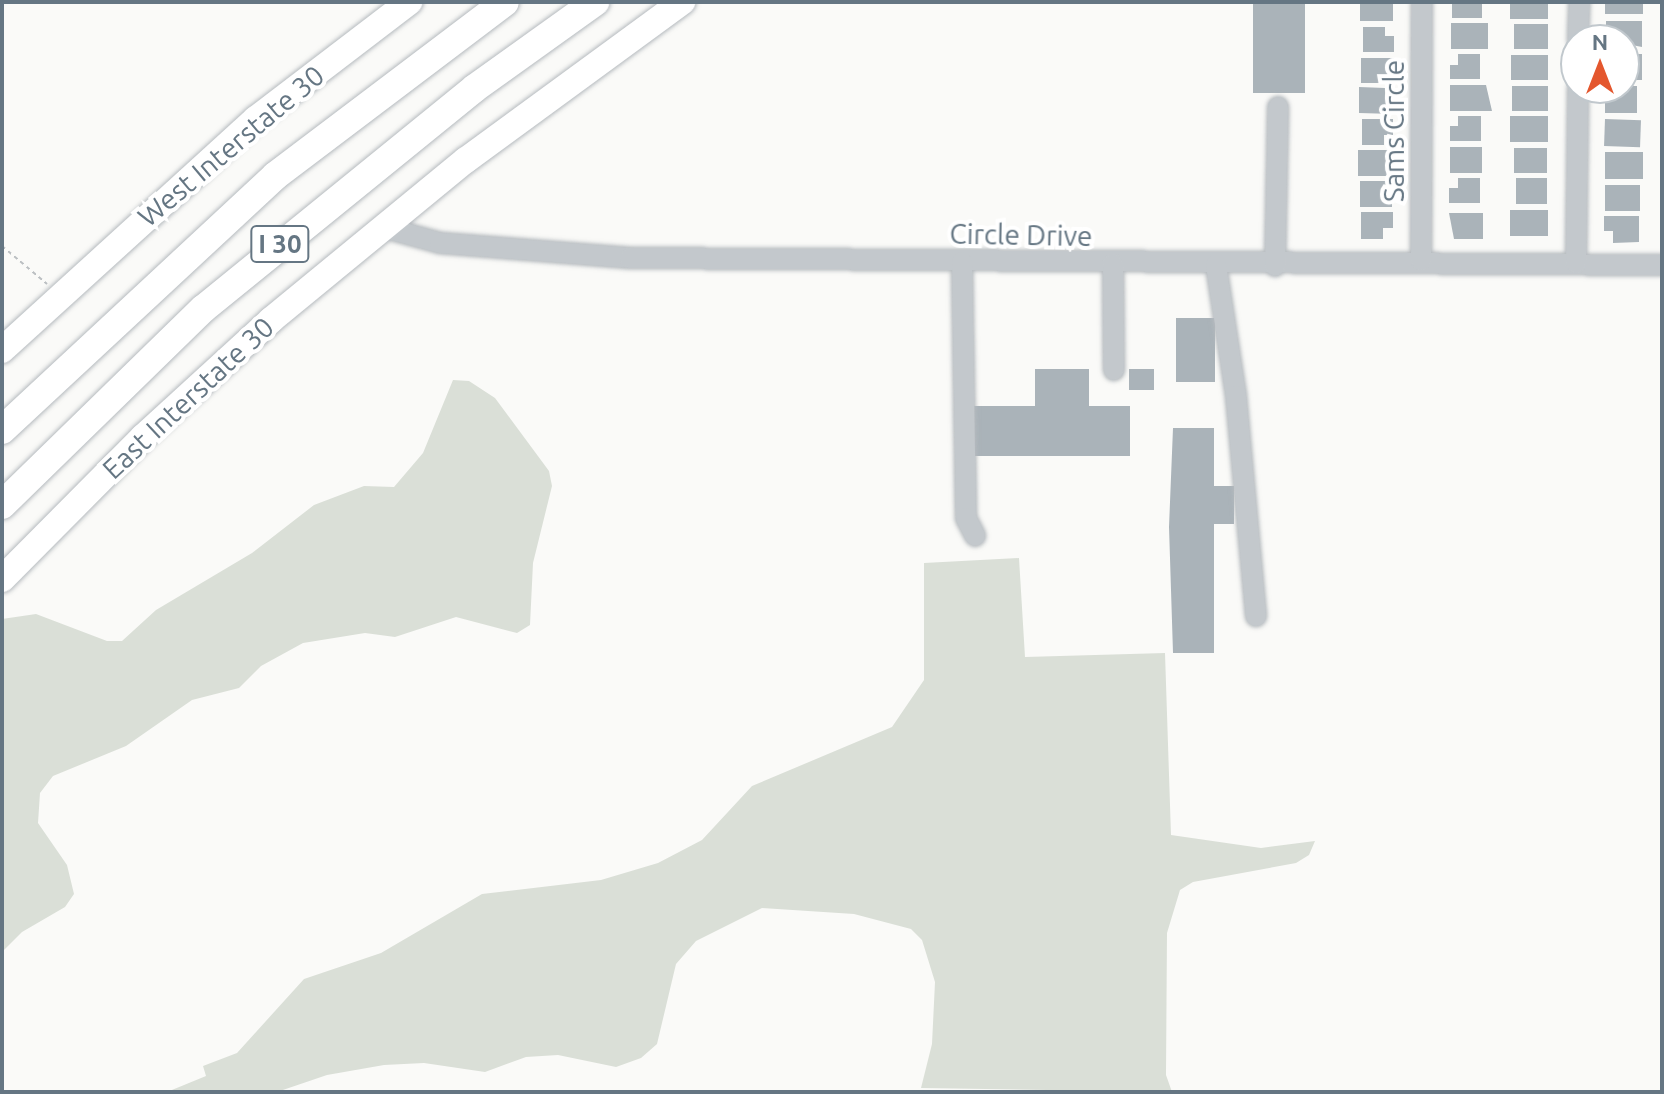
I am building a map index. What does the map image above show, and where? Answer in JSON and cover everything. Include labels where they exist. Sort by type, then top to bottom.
[{"type":"highway","name":"I 30","points":[[2,430],[275,176],[505,2]]},
{"type":"highway","name":"I 30","points":[[2,505],[203,309],[475,88],[591,5]]},
{"type":"main road","name":"West Interstate 30","points":[[58,296],[256,119],[409,2]]},
{"type":"main road","points":[[382,227],[682,2]]},
{"type":"main road","name":"East Interstate 30","points":[[2,579],[143,437],[382,227]]},
{"type":"main road","points":[[2,350],[58,296]]},
{"type":"street","name":"Sams Circle","points":[[1421,260],[1422,2]]},
{"type":"street","points":[[1578,24],[1579,2]]},
{"type":"street","points":[[1576,263],[1578,104]]},
{"type":"street","points":[[1275,266],[1278,107]]},
{"type":"street","name":"Circle Drive","points":[[382,227],[412,238],[543,254],[1275,266],[1421,260],[1662,265]]},
{"type":"street","points":[[962,262],[966,518],[975,536]]},
{"type":"street","points":[[1113,264],[1114,370]]},
{"type":"street","points":[[1216,265],[1236,396],[1256,616]]},
{"type":"path","points":[[2,246],[58,296]]},
{"type":"shaded area","points":[[453,380],[469,381],[495,398],[549,471],[552,486],[533,563],[530,625],[517,633],[456,617],[395,637],[365,633],[303,643],[261,666],[239,688],[192,700],[126,746],[53,776],[40,793],[38,823],[67,865],[74,894],[65,907],[22,932],[2,952],[2,619],[36,614],[107,641],[122,641],[156,610],[252,553],[314,505],[364,486],[394,487],[423,453]]},
{"type":"shaded area","points":[[1019,558],[1025,657],[1165,653],[1171,835],[1261,848],[1315,841],[1309,855],[1296,863],[1193,882],[1180,890],[1167,933],[1166,1075],[1172,1092],[921,1088],[932,1044],[935,982],[922,940],[911,929],[854,914],[762,908],[696,941],[676,964],[657,1044],[641,1058],[616,1067],[558,1055],[526,1057],[485,1072],[424,1063],[384,1065],[327,1075],[277,1092],[167,1092],[206,1076],[203,1066],[237,1053],[304,979],[381,953],[482,894],[601,880],[658,863],[702,840],[752,786],[892,727],[924,680],[924,563]]},
{"type":"building","points":[[1253,2],[1305,2],[1305,93],[1253,93]]},
{"type":"building","points":[[1360,2],[1393,2],[1393,21],[1360,21]]},
{"type":"building","points":[[1452,2],[1482,2],[1482,18],[1452,18]]},
{"type":"building","points":[[1510,2],[1548,2],[1548,19],[1510,19]]},
{"type":"building","points":[[1605,2],[1643,2],[1643,14],[1605,14]]},
{"type":"building","points":[[1606,21],[1642,21],[1642,47],[1640,24],[1606,24]]},
{"type":"building","points":[[1451,23],[1488,23],[1488,49],[1451,49]]},
{"type":"building","points":[[1514,24],[1548,24],[1548,49],[1514,49]]},
{"type":"building","points":[[1363,27],[1385,27],[1385,36],[1394,36],[1394,52],[1363,52]]},
{"type":"building","points":[[1458,54],[1480,54],[1480,79],[1450,79],[1450,65],[1458,65]]},
{"type":"building","points":[[1640,54],[1642,80],[1640,80]]},
{"type":"building","points":[[1511,55],[1548,55],[1548,80],[1511,80]]},
{"type":"building","points":[[1361,58],[1394,58],[1394,83],[1361,83]]},
{"type":"building","points":[[1450,85],[1486,85],[1492,111],[1450,111]]},
{"type":"building","points":[[1512,86],[1548,86],[1548,111],[1512,111]]},
{"type":"building","points":[[1359,87],[1385,88],[1385,99],[1394,99],[1394,114],[1359,113]]},
{"type":"building","points":[[1605,104],[1637,104],[1637,113],[1605,113]]},
{"type":"building","points":[[1458,116],[1481,116],[1481,141],[1450,141],[1450,126],[1458,126]]},
{"type":"building","points":[[1510,116],[1548,116],[1548,142],[1510,142]]},
{"type":"building","points":[[1362,119],[1393,119],[1393,135],[1384,135],[1384,145],[1362,145]]},
{"type":"building","points":[[1605,119],[1641,120],[1640,147],[1604,146]]},
{"type":"building","points":[[1450,147],[1482,147],[1482,173],[1450,173]]},
{"type":"building","points":[[1514,148],[1547,148],[1547,173],[1514,173]]},
{"type":"building","points":[[1358,150],[1392,150],[1392,176],[1358,176]]},
{"type":"building","points":[[1605,152],[1643,152],[1643,179],[1605,179]]},
{"type":"building","points":[[1458,178],[1480,178],[1480,203],[1449,203],[1449,188],[1458,188]]},
{"type":"building","points":[[1516,178],[1547,178],[1547,204],[1516,204]]},
{"type":"building","points":[[1360,181],[1392,181],[1392,207],[1360,207]]},
{"type":"building","points":[[1605,185],[1640,185],[1640,211],[1605,211]]},
{"type":"building","points":[[1510,210],[1548,210],[1548,236],[1510,236]]},
{"type":"building","points":[[1361,212],[1393,212],[1393,228],[1383,228],[1383,239],[1361,239]]},
{"type":"building","points":[[1449,213],[1483,213],[1483,239],[1454,239]]},
{"type":"building","points":[[1604,216],[1639,216],[1639,242],[1613,243],[1613,231],[1604,231]]},
{"type":"building","points":[[1176,318],[1215,318],[1215,382],[1176,382]]},
{"type":"building","points":[[1035,369],[1089,369],[1089,406],[1130,406],[1130,456],[974,456],[974,406],[1035,406]]},
{"type":"building","points":[[1129,369],[1154,369],[1154,390],[1129,390]]},
{"type":"building","points":[[1173,428],[1214,428],[1214,486],[1234,486],[1234,524],[1214,524],[1214,653],[1173,653],[1169,527]]}]
